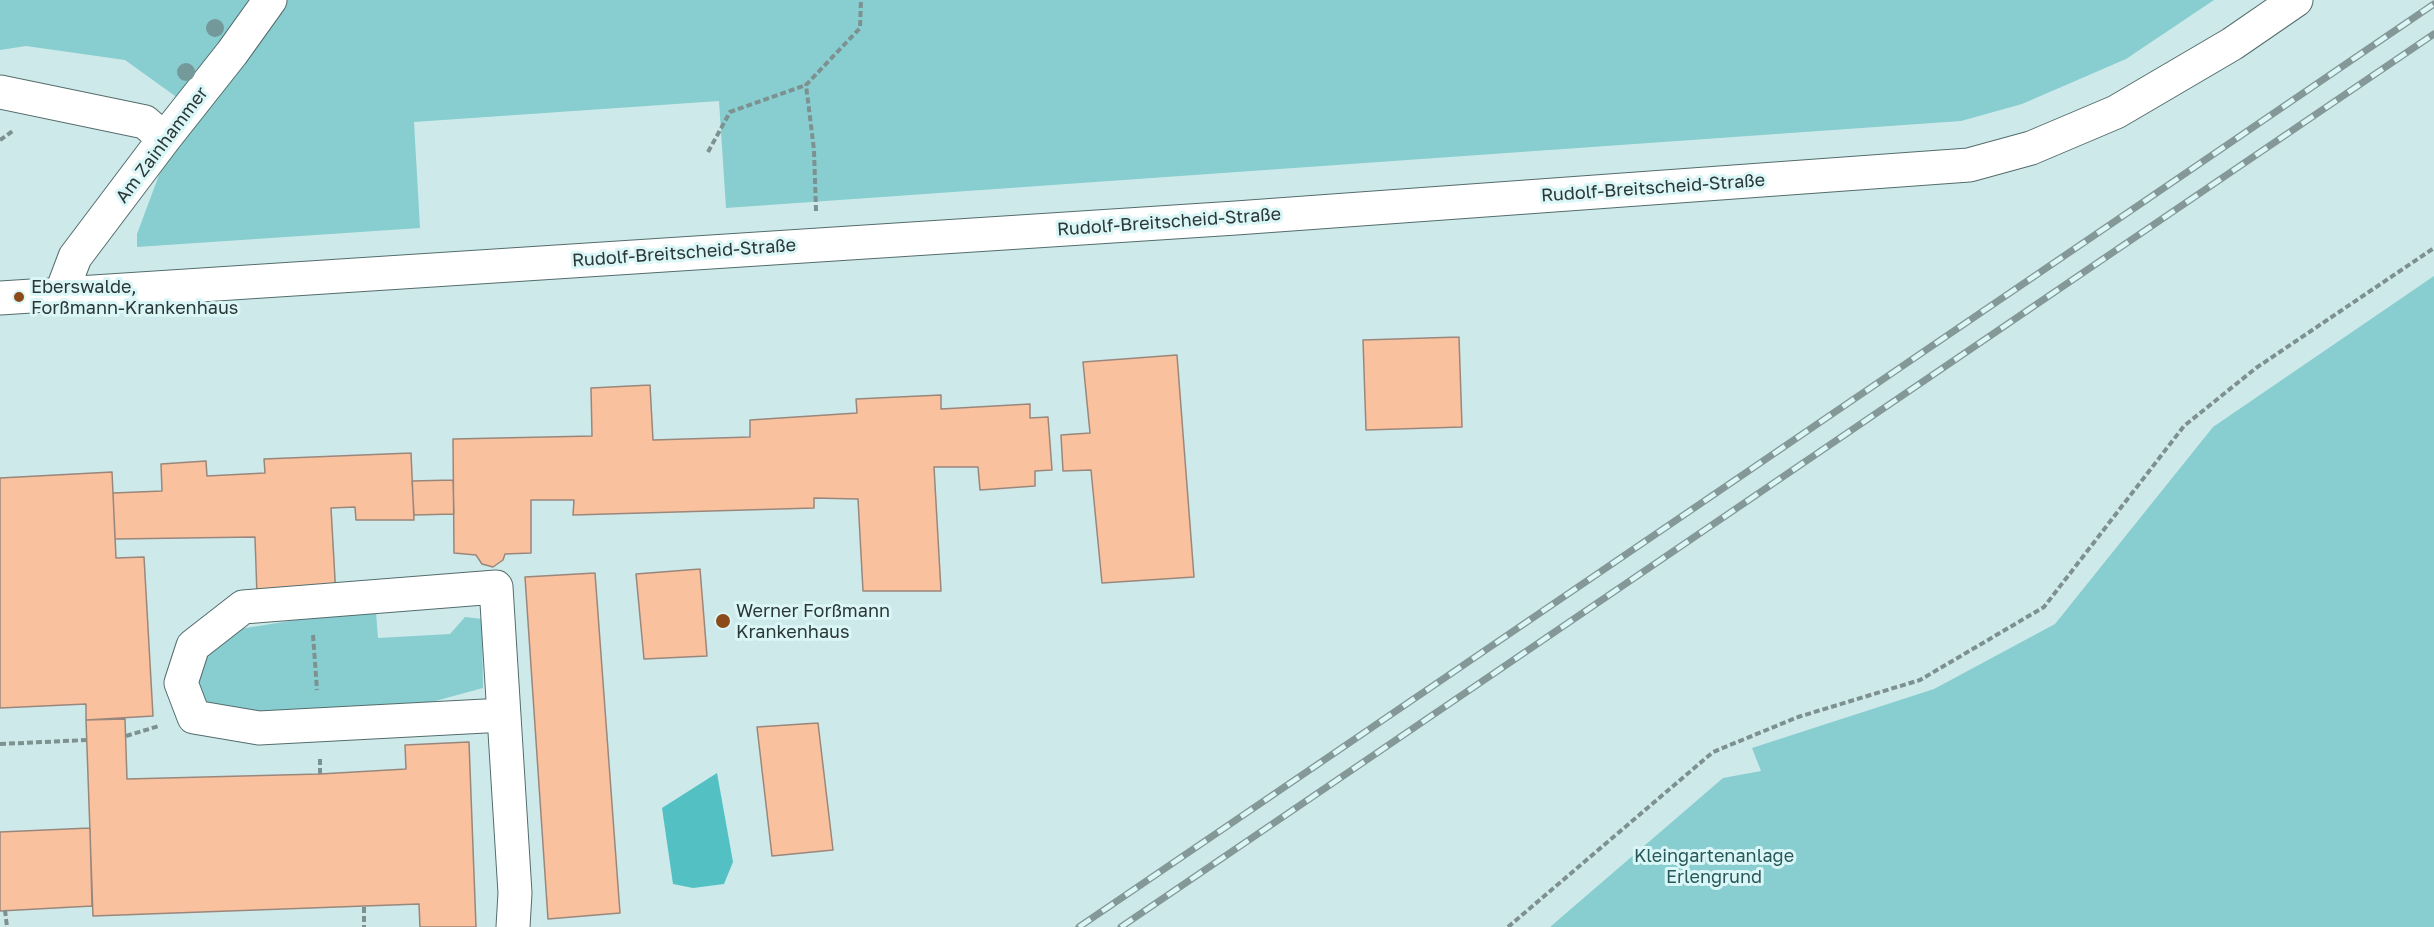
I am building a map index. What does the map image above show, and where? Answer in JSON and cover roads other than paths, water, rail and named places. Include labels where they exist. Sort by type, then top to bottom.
[{"type":"street","name":"Am Zainhammer","points":[[61,294],[75,257],[270,0]]},
{"type":"street","name":"Rudolf-Breitscheid-Straße","points":[[0,298],[1236,218],[1970,165],[2031,148],[2116,112],[2232,44],[2296,0]]},
{"type":"street","points":[[0,93],[144,122],[164,139]]},
{"type":"street","points":[[504,715],[259,728],[194,717],[181,683],[193,646],[243,607],[496,587],[504,715],[515,893],[513,927]]},
{"type":"railway","points":[[1079,927],[2434,4]]},
{"type":"railway","points":[[1121,927],[2434,34]]},
{"type":"place","name":"Eberswalde, Forßmann-Krankenhaus","points":[[19,297]]},
{"type":"place","name":"Werner Forßmann Krankenhaus","points":[[723,621]]},
{"type":"park label","name":"Kleingartenanlage Erlengrund","points":[[1714,866]]}]
